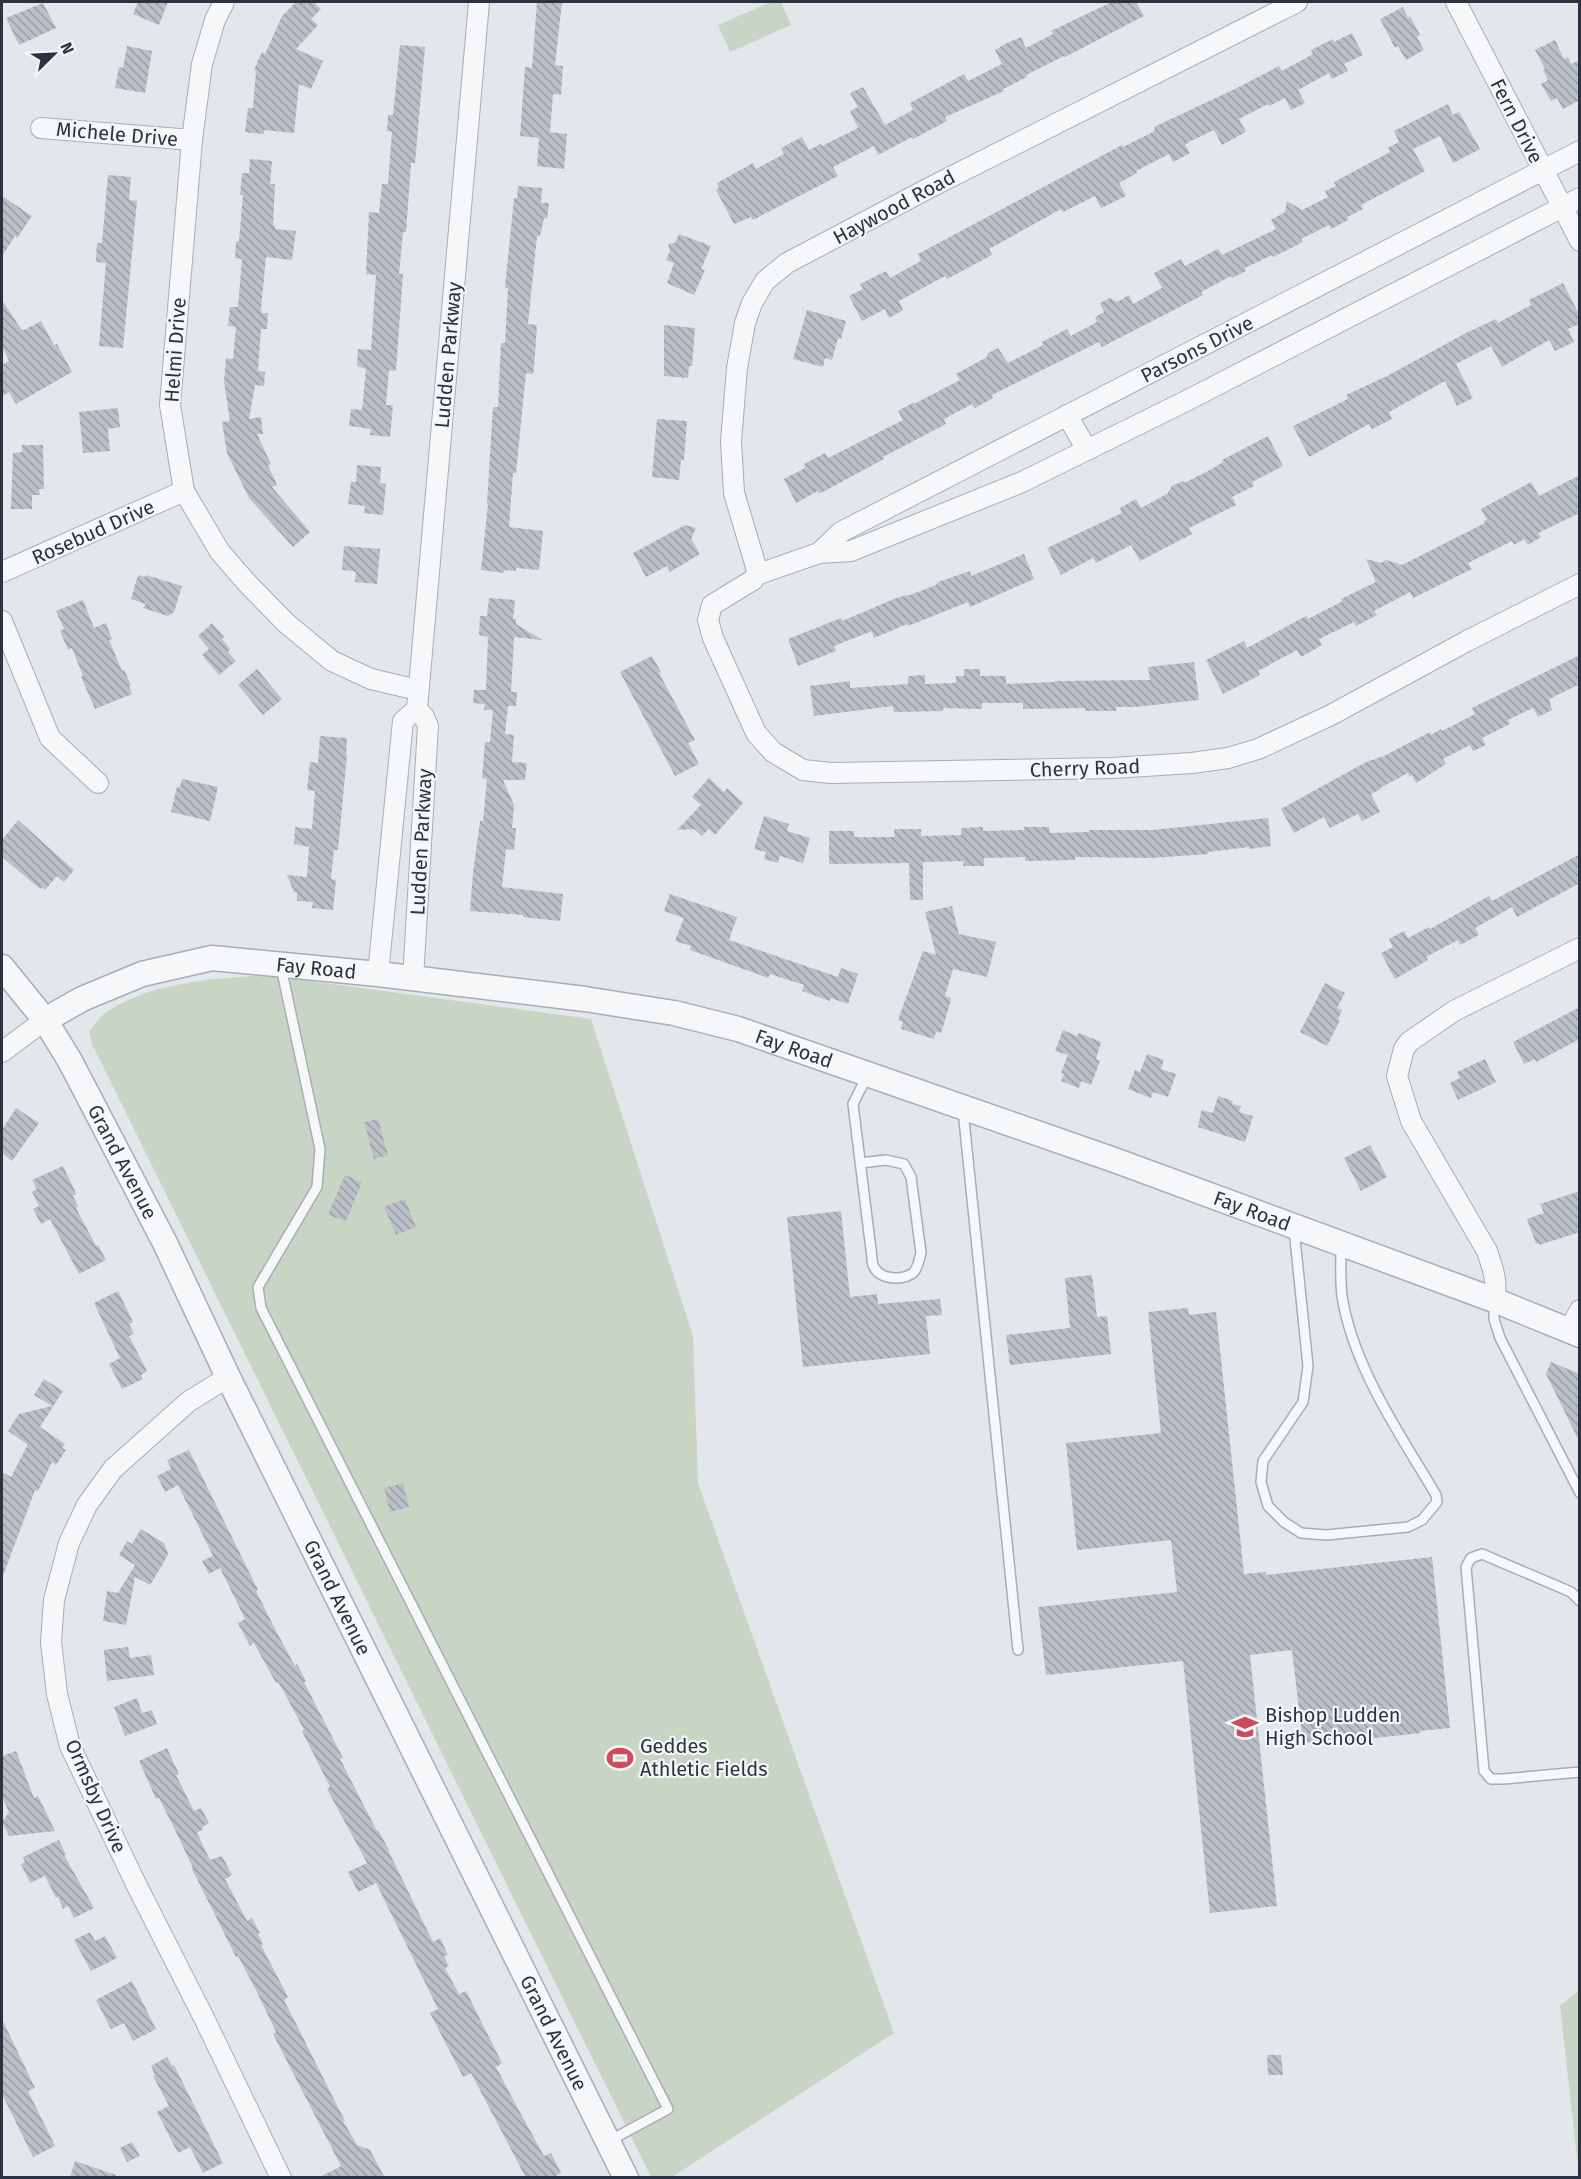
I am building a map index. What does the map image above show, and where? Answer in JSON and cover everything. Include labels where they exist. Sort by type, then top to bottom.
[{"type":"street","name":"Helmi Drive","points":[[224,2],[215,20],[202,64],[192,140],[170,405],[184,491],[220,552],[286,623],[332,661],[417,699]]},
{"type":"street","name":"Ludden Parkway","points":[[413,979],[428,726],[417,699],[479,2]]},
{"type":"street","name":"Haywood Road","points":[[756,575],[757,570],[734,493],[731,441],[737,368],[746,323],[752,303],[765,281],[787,263],[931,187],[1297,2]]},
{"type":"street","name":"Fern Drive","points":[[1456,2],[1580,241]]},
{"type":"street","name":"Michele Drive","points":[[41,128],[192,140]]},
{"type":"street","name":"Parsons Drive","points":[[819,553],[841,532],[1580,151]]},
{"type":"street","name":"Parsons Drive","points":[[756,575],[819,553],[851,551],[1022,482],[1580,198]]},
{"type":"street","points":[[1067,415],[1088,450]]},
{"type":"street","name":"Rosebud Drive","points":[[2,572],[184,491]]},
{"type":"street","name":"Cherry Road","points":[[756,575],[753,580],[712,605],[708,620],[712,638],[756,733],[773,752],[803,770],[831,773],[1113,768],[1192,763],[1228,758],[1258,749],[1331,715],[1467,641],[1580,584]]},
{"type":"street","points":[[2,621],[50,738],[98,783]]},
{"type":"street","name":"Ludden Parkway","points":[[378,974],[403,721],[417,699]]},
{"type":"street","points":[[1494,1300],[1497,1286],[1496,1274],[1487,1251],[1411,1120],[1397,1076],[1404,1049],[1409,1042],[1454,1011],[1580,948]]},
{"type":"street","name":"Fay Road","points":[[45,1020],[82,999],[152,972],[212,958],[378,974],[585,999],[674,1013],[738,1029],[963,1107],[1494,1300],[1576,1325]]},
{"type":"street","points":[[2,968],[45,1020],[2,1052]]},
{"type":"street","name":"Grand Avenue","points":[[45,1020],[70,1062],[165,1243],[228,1377],[626,2178]]},
{"type":"street","name":"Ormsby Drive","points":[[228,1377],[188,1402],[113,1469],[87,1505],[69,1543],[54,1600],[51,1642],[57,1694],[70,1746],[281,2178]]},
{"type":"lane","points":[[280,965],[320,1149],[317,1187],[258,1287],[261,1308],[668,2109],[608,2141]]},
{"type":"lane","points":[[860,1163],[886,1160],[904,1164],[912,1177],[921,1253],[918,1265],[912,1274],[902,1278],[884,1277],[874,1268],[860,1163],[853,1104],[868,1074]]},
{"type":"lane","points":[[963,1107],[1018,1650]]},
{"type":"lane","points":[[1294,1226],[1308,1366],[1304,1402],[1263,1461],[1261,1482],[1268,1506],[1284,1522],[1301,1533],[1326,1535],[1408,1527],[1422,1520],[1437,1502],[1436,1495],[1367,1373],[1352,1338],[1342,1295],[1341,1243]]},
{"type":"lane","points":[[1494,1300],[1494,1318],[1500,1338],[1580,1493]]},
{"type":"lane","points":[[1580,1601],[1571,1592],[1482,1554],[1471,1558],[1466,1567],[1484,1771],[1491,1779],[1580,1772]]},
{"type":"green space","points":[[771,2],[781,2],[791,25],[730,52],[718,25]]},
{"type":"green space","name":"Geddes Athletic Fields","points":[[265,975],[591,1019],[693,1336],[698,1483],[894,2033],[672,2177],[651,2177],[92,1044],[89,1031],[103,1015],[145,993],[184,983]]},
{"type":"green space","points":[[1579,1990],[1579,2176],[1560,2006]]},
{"type":"building","points":[[138,2],[168,2],[159,25],[133,14]]},
{"type":"building","points":[[296,2],[314,2],[321,9],[311,19],[318,25],[296,49],[323,61],[311,89],[299,84],[294,133],[264,130],[264,134],[245,132],[248,108],[253,108],[256,71],[254,70],[262,52],[265,54],[282,16]]},
{"type":"building","points":[[537,2],[562,2],[555,65],[563,66],[561,95],[553,94],[550,132],[567,134],[564,169],[537,166],[539,138],[520,136],[525,67],[532,68]]},
{"type":"building","points":[[1112,2],[1136,2],[1144,16],[1026,75],[1027,77],[1003,89],[1004,91],[945,117],[947,121],[913,139],[912,137],[878,155],[874,146],[833,167],[838,176],[753,220],[751,217],[734,224],[716,190],[719,188],[717,183],[753,163],[756,169],[784,154],[781,148],[802,137],[809,150],[858,128],[850,111],[858,107],[850,93],[863,87],[885,125],[913,110],[910,103],[964,74],[968,81],[1002,64],[995,50],[1007,43],[1021,37],[1026,48],[1053,34],[1051,31]]},
{"type":"building","points":[[43,3],[56,28],[19,45],[6,18]]},
{"type":"building","points":[[1403,7],[1420,35],[1417,37],[1424,50],[1406,60],[1398,46],[1395,48],[1380,19]]},
{"type":"building","points":[[1352,33],[1363,55],[1344,64],[1348,71],[1332,79],[1329,73],[1298,90],[1305,103],[1291,110],[1285,98],[1269,106],[1268,104],[1239,119],[1246,132],[1222,145],[1214,130],[1189,142],[1185,145],[1190,153],[1173,162],[1169,154],[1136,171],[1137,173],[1119,183],[1126,196],[1101,208],[1095,196],[1063,212],[1061,209],[989,249],[992,255],[947,279],[945,276],[899,301],[903,310],[889,318],[885,309],[862,321],[849,296],[863,289],[860,284],[886,271],[890,278],[921,261],[918,254],[1122,145],[1123,147],[1153,132],[1154,127],[1279,66],[1282,71],[1313,54],[1311,50]]},
{"type":"building","points":[[1555,40],[1564,59],[1568,57],[1571,64],[1580,60],[1580,100],[1563,109],[1557,98],[1551,101],[1541,84],[1548,80],[1535,50]]},
{"type":"building","points":[[400,45],[425,47],[415,163],[411,163],[406,232],[403,232],[399,274],[403,274],[396,371],[389,370],[386,405],[393,405],[390,437],[370,435],[371,429],[349,426],[351,409],[362,410],[366,369],[357,366],[358,349],[371,350],[376,275],[366,274],[369,212],[379,213],[382,184],[388,184],[392,132],[387,131],[388,115],[393,115]]},
{"type":"building","points":[[127,46],[152,51],[145,93],[115,88],[119,67],[123,68]]},
{"type":"building","points":[[1448,104],[1453,115],[1459,112],[1480,149],[1453,163],[1440,136],[1413,149],[1425,171],[1361,205],[1363,209],[1347,217],[1348,220],[1331,229],[1329,225],[1301,239],[1303,242],[1245,268],[1246,271],[1232,278],[1231,276],[1201,292],[1203,295],[1102,347],[1099,342],[992,395],[993,398],[975,408],[972,404],[944,419],[946,424],[883,457],[884,459],[819,494],[818,491],[796,503],[784,479],[805,468],[804,464],[825,453],[828,458],[903,420],[898,411],[960,380],[956,374],[987,357],[988,353],[998,348],[1008,363],[1043,345],[1042,342],[1067,329],[1071,336],[1097,322],[1095,317],[1104,312],[1100,303],[1110,298],[1117,302],[1129,295],[1133,304],[1162,288],[1154,273],[1181,259],[1185,266],[1218,249],[1222,255],[1276,229],[1271,220],[1285,212],[1287,201],[1302,210],[1328,197],[1325,191],[1336,186],[1334,182],[1390,152],[1388,148],[1399,142],[1394,131]]},
{"type":"building","points":[[250,159],[272,161],[270,184],[275,184],[273,225],[275,229],[296,231],[292,260],[266,257],[261,309],[262,313],[268,313],[267,329],[261,329],[258,371],[265,372],[264,386],[255,385],[249,419],[261,417],[263,434],[257,434],[271,464],[268,465],[277,485],[272,487],[310,532],[293,547],[249,498],[227,453],[222,422],[230,421],[224,381],[226,358],[233,359],[236,327],[228,326],[230,307],[238,307],[242,259],[235,258],[236,241],[239,241],[243,195],[240,195],[242,173],[249,173]]},
{"type":"building","points":[[108,175],[131,177],[129,200],[137,201],[123,348],[99,346],[106,263],[96,262],[97,243],[102,243]]},
{"type":"building","points":[[518,186],[542,188],[541,203],[549,203],[547,219],[544,218],[540,236],[537,236],[528,324],[537,325],[534,368],[533,374],[526,373],[516,473],[513,473],[509,527],[543,531],[539,570],[516,568],[516,571],[504,570],[504,573],[481,570],[488,504],[493,407],[498,407],[501,343],[505,343],[508,288],[505,288],[514,198],[517,198]]},
{"type":"building","points":[[2,196],[32,216],[2,256]]},
{"type":"building","points":[[679,234],[711,246],[701,269],[705,270],[694,295],[667,283],[674,263],[666,260],[670,251],[668,244],[675,243]]},
{"type":"building","points":[[1563,283],[1580,316],[1580,324],[1568,329],[1574,342],[1555,351],[1549,340],[1502,367],[1491,346],[1456,364],[1473,398],[1457,406],[1445,381],[1389,412],[1392,419],[1372,429],[1369,424],[1309,457],[1293,426],[1348,399],[1346,395],[1387,376],[1466,333],[1496,319],[1498,323],[1531,305],[1529,300]]},
{"type":"building","points":[[2,300],[21,329],[24,330],[41,321],[72,372],[16,404],[9,392],[2,396],[2,365],[9,361],[2,346]]},
{"type":"building","points":[[807,310],[846,321],[832,360],[825,358],[823,367],[793,359]]},
{"type":"building","points":[[664,325],[695,328],[692,366],[689,366],[688,378],[664,376]]},
{"type":"building","points":[[118,408],[120,427],[108,429],[110,451],[83,453],[79,412]]},
{"type":"building","points":[[657,419],[687,421],[684,460],[681,460],[679,480],[652,477]]},
{"type":"building","points":[[1268,436],[1283,466],[1252,482],[1254,486],[1232,497],[1236,505],[1189,528],[1192,534],[1140,561],[1131,545],[1096,563],[1093,558],[1061,575],[1047,548],[1122,513],[1120,508],[1136,499],[1141,508],[1167,494],[1172,486],[1183,481],[1184,483],[1212,469],[1223,462],[1222,460]]},
{"type":"building","points":[[22,445],[43,445],[44,489],[39,489],[40,495],[32,495],[32,509],[11,509],[13,453],[22,452]]},
{"type":"building","points":[[357,465],[381,467],[380,483],[386,484],[383,515],[364,513],[365,506],[348,504],[351,482],[356,482]]},
{"type":"building","points":[[1580,475],[1580,513],[1538,533],[1541,537],[1528,545],[1524,539],[1514,545],[1512,541],[1468,563],[1472,569],[1413,598],[1410,592],[1374,611],[1377,615],[1356,626],[1354,622],[1319,639],[1322,645],[1301,657],[1297,650],[1258,671],[1260,675],[1223,694],[1206,660],[1244,641],[1247,648],[1306,616],[1308,619],[1376,582],[1366,559],[1381,563],[1386,560],[1402,565],[1485,523],[1484,521],[1487,520],[1481,509],[1531,482],[1539,496]]},
{"type":"building","points":[[685,525],[696,528],[691,539],[700,554],[670,572],[667,566],[646,577],[633,553]]},
{"type":"building","points":[[344,546],[380,549],[377,584],[355,582],[356,573],[354,571],[342,570]]},
{"type":"building","points":[[1024,554],[1034,579],[970,607],[968,602],[874,638],[872,631],[834,646],[836,651],[798,666],[788,639],[841,618],[842,621],[899,597],[936,585],[938,582],[970,571],[971,576]]},
{"type":"building","points":[[138,575],[145,577],[146,575],[182,586],[174,612],[168,616],[143,608],[146,604],[131,599]]},
{"type":"building","points":[[489,598],[515,600],[513,619],[516,619],[516,624],[542,640],[514,637],[511,692],[517,692],[516,706],[508,706],[505,734],[514,735],[512,762],[527,763],[525,780],[503,780],[514,805],[512,828],[516,828],[514,850],[506,849],[502,887],[563,894],[560,921],[523,917],[523,915],[470,911],[473,873],[480,821],[483,821],[487,779],[482,778],[485,742],[490,742],[493,710],[484,710],[485,704],[473,703],[474,690],[486,690],[488,637],[479,635],[480,616],[487,616]]},
{"type":"building","points":[[83,600],[94,628],[106,623],[112,639],[109,640],[122,671],[124,670],[131,685],[129,686],[132,694],[95,709],[81,677],[83,676],[72,648],[68,650],[60,631],[64,629],[56,611]]},
{"type":"building","points":[[212,623],[224,637],[222,639],[230,649],[228,652],[236,661],[219,675],[202,655],[209,649],[198,636]]},
{"type":"building","points":[[1580,655],[1580,684],[1549,699],[1552,710],[1538,717],[1533,708],[1508,720],[1510,724],[1482,738],[1486,745],[1473,751],[1470,745],[1443,759],[1446,764],[1416,783],[1412,775],[1410,777],[1408,773],[1380,788],[1371,794],[1380,812],[1362,821],[1358,814],[1330,828],[1324,817],[1294,833],[1281,809],[1366,762],[1384,756],[1430,732],[1431,735],[1441,729],[1442,731],[1475,714],[1472,708]]},
{"type":"building","points":[[652,656],[695,740],[688,743],[699,764],[675,776],[620,672]]},
{"type":"building","points":[[1194,662],[1199,700],[1116,707],[1116,711],[1085,711],[1085,708],[1023,709],[1023,703],[982,703],[982,709],[943,708],[943,711],[894,712],[893,706],[814,716],[810,686],[850,681],[850,688],[908,684],[908,676],[925,675],[925,684],[956,683],[956,676],[964,676],[964,669],[980,669],[980,676],[1006,676],[1006,684],[1150,680],[1148,667]]},
{"type":"building","points":[[257,669],[282,699],[263,715],[238,685]]},
{"type":"building","points":[[320,736],[347,738],[338,850],[334,850],[331,879],[336,880],[333,910],[312,908],[313,902],[297,901],[297,892],[294,892],[287,875],[307,877],[309,847],[294,844],[295,827],[312,829],[315,791],[307,790],[310,762],[318,763]]},
{"type":"building","points":[[709,778],[724,792],[727,788],[743,803],[715,835],[709,829],[702,836],[694,829],[677,830],[701,805],[692,797]]},
{"type":"building","points":[[182,779],[218,787],[210,821],[171,812],[177,787],[180,787]]},
{"type":"building","points":[[764,816],[789,824],[787,831],[810,838],[803,863],[780,856],[778,863],[764,859],[766,852],[754,849]]},
{"type":"building","points":[[1268,818],[1271,846],[1249,849],[1249,847],[1208,852],[1208,854],[1152,858],[1075,857],[1075,860],[1025,861],[1025,857],[984,858],[984,866],[963,866],[964,861],[923,862],[923,900],[910,900],[909,863],[829,864],[829,831],[854,831],[854,837],[895,837],[894,829],[921,829],[921,836],[961,835],[961,828],[983,827],[983,831],[1049,827],[1050,833],[1089,832],[1089,830],[1153,830]]},
{"type":"building","points":[[18,820],[74,870],[64,882],[57,876],[45,890],[42,887],[40,889],[2,857],[2,840]]},
{"type":"building","points":[[1580,854],[1580,883],[1517,917],[1512,907],[1475,928],[1479,935],[1460,945],[1458,940],[1426,957],[1428,960],[1395,979],[1381,953],[1393,947],[1389,939],[1404,931],[1408,938],[1429,927],[1430,929],[1489,896],[1492,901]]},
{"type":"building","points":[[670,894],[737,917],[729,940],[838,977],[841,968],[858,974],[848,1004],[831,998],[830,1001],[802,991],[804,985],[770,974],[768,978],[690,950],[691,946],[675,941],[684,918],[664,911]]},
{"type":"building","points":[[952,906],[959,934],[996,942],[987,977],[953,969],[945,996],[951,998],[949,1007],[941,1033],[936,1032],[934,1039],[901,1029],[903,1022],[898,1020],[923,951],[936,955],[925,912]]},
{"type":"building","points":[[1325,983],[1345,993],[1337,1008],[1342,1010],[1338,1019],[1340,1020],[1327,1046],[1300,1032]]},
{"type":"building","points":[[1580,1007],[1580,1039],[1536,1062],[1535,1059],[1524,1064],[1513,1042]]},
{"type":"building","points":[[1063,1030],[1077,1036],[1079,1033],[1101,1042],[1096,1059],[1100,1061],[1091,1085],[1081,1081],[1079,1088],[1061,1081],[1064,1074],[1061,1073],[1068,1055],[1055,1051]]},
{"type":"building","points":[[1147,1054],[1164,1060],[1161,1069],[1176,1074],[1168,1097],[1153,1092],[1151,1098],[1128,1089],[1135,1070],[1140,1072]]},
{"type":"building","points":[[1485,1059],[1496,1082],[1458,1100],[1450,1083],[1460,1078],[1457,1072]]},
{"type":"building","points":[[1218,1096],[1241,1106],[1239,1112],[1253,1116],[1245,1142],[1198,1127],[1202,1110],[1213,1113]]},
{"type":"building","points":[[16,1108],[39,1123],[12,1161],[2,1153],[2,1130]]},
{"type":"building","points":[[378,1119],[388,1155],[374,1159],[364,1122]]},
{"type":"building","points":[[1370,1145],[1387,1177],[1361,1191],[1344,1158]]},
{"type":"building","points":[[63,1166],[76,1194],[73,1196],[78,1206],[76,1208],[106,1260],[79,1274],[50,1219],[41,1224],[33,1209],[39,1206],[32,1192],[37,1189],[32,1180]]},
{"type":"building","points":[[345,1175],[362,1182],[346,1221],[328,1215]]},
{"type":"building","points":[[1580,1191],[1580,1232],[1536,1244],[1527,1219],[1544,1213],[1540,1204]]},
{"type":"building","points":[[405,1199],[416,1227],[396,1235],[384,1207]]},
{"type":"building","points":[[841,1211],[850,1297],[877,1294],[878,1304],[940,1299],[942,1315],[926,1316],[930,1354],[803,1367],[787,1217]]},
{"type":"building","points":[[1092,1275],[1097,1317],[1107,1316],[1111,1354],[1010,1365],[1006,1335],[1070,1328],[1065,1278]]},
{"type":"building","points":[[118,1291],[133,1322],[129,1324],[134,1334],[129,1336],[147,1371],[141,1375],[143,1379],[122,1389],[109,1364],[120,1358],[94,1303]]},
{"type":"building","points":[[1188,1308],[1189,1315],[1216,1312],[1244,1574],[1266,1572],[1266,1575],[1432,1557],[1450,1728],[1337,1742],[1337,1739],[1303,1743],[1292,1650],[1250,1655],[1277,1906],[1210,1913],[1183,1661],[1046,1675],[1038,1607],[1177,1592],[1171,1540],[1077,1550],[1066,1443],[1161,1433],[1148,1312]]},
{"type":"building","points":[[1551,1362],[1580,1374],[1580,1443],[1546,1374]]},
{"type":"building","points":[[44,1379],[63,1391],[40,1427],[65,1444],[62,1448],[66,1450],[56,1465],[52,1462],[38,1491],[35,1490],[3,1576],[2,1472],[11,1477],[27,1446],[8,1431],[19,1414],[52,1406],[34,1395]]},
{"type":"building","points":[[189,1450],[258,1590],[256,1591],[295,1666],[297,1664],[306,1681],[304,1682],[343,1758],[340,1759],[389,1850],[433,1942],[440,1938],[448,1955],[444,1956],[449,1966],[445,1968],[459,1994],[466,1991],[502,2063],[496,2067],[544,2156],[551,2153],[561,2173],[552,2178],[526,2178],[471,2073],[463,2077],[430,2013],[438,2009],[376,1883],[358,1892],[348,1872],[367,1863],[327,1789],[330,1787],[302,1731],[304,1730],[283,1690],[278,1682],[276,1683],[254,1643],[250,1646],[238,1623],[245,1619],[220,1568],[209,1574],[202,1561],[213,1556],[178,1485],[165,1492],[157,1476],[171,1469],[167,1460]]},
{"type":"building","points":[[403,1483],[409,1507],[390,1512],[384,1488]]},
{"type":"building","points":[[141,1529],[164,1543],[168,1554],[150,1585],[135,1577],[126,1625],[103,1621],[107,1591],[118,1593],[135,1565],[119,1555],[127,1541],[132,1544]]},
{"type":"building","points":[[128,1647],[130,1658],[151,1655],[154,1675],[107,1681],[104,1650]]},
{"type":"building","points":[[137,1698],[142,1713],[152,1710],[157,1724],[125,1736],[114,1707]]},
{"type":"building","points":[[167,1748],[179,1774],[176,1775],[194,1811],[201,1808],[209,1823],[197,1833],[210,1860],[222,1856],[232,1875],[225,1879],[247,1921],[252,1918],[260,1933],[258,1934],[263,1944],[261,1945],[288,1997],[284,2000],[345,2121],[343,2121],[357,2145],[370,2150],[385,2178],[318,2178],[341,2166],[273,2034],[276,2032],[257,1992],[238,1956],[236,1957],[139,1761]]},
{"type":"building","points":[[16,1751],[34,1798],[38,1796],[55,1831],[9,1836],[2,1822],[9,1812],[2,1797],[2,1756]]},
{"type":"building","points":[[59,1840],[66,1855],[64,1855],[94,1908],[74,1918],[68,1906],[63,1909],[45,1876],[30,1883],[21,1864],[25,1862],[23,1857]]},
{"type":"building","points":[[90,1932],[95,1941],[105,1936],[117,1958],[91,1971],[74,1940]]},
{"type":"building","points":[[132,1981],[156,2029],[133,2041],[124,2023],[111,2029],[96,2000]]},
{"type":"building","points":[[2,2019],[35,2088],[28,2091],[55,2146],[33,2157],[2,2094]]},
{"type":"building","points":[[1267,2055],[1281,2055],[1283,2075],[1268,2075]]},
{"type":"building","points":[[167,2057],[172,2066],[174,2065],[223,2163],[203,2173],[190,2147],[178,2153],[157,2112],[169,2106],[153,2076],[155,2075],[151,2066]]},
{"type":"building","points":[[132,2142],[140,2156],[127,2162],[120,2148]]},
{"type":"building","points":[[75,2161],[116,2175],[116,2178],[70,2178]]},
{"type":"place","name":"Bishop Ludden High School","points":[[1245,1727]]},
{"type":"place","name":"Geddes Athletic Fields","points":[[620,1758]]}]
